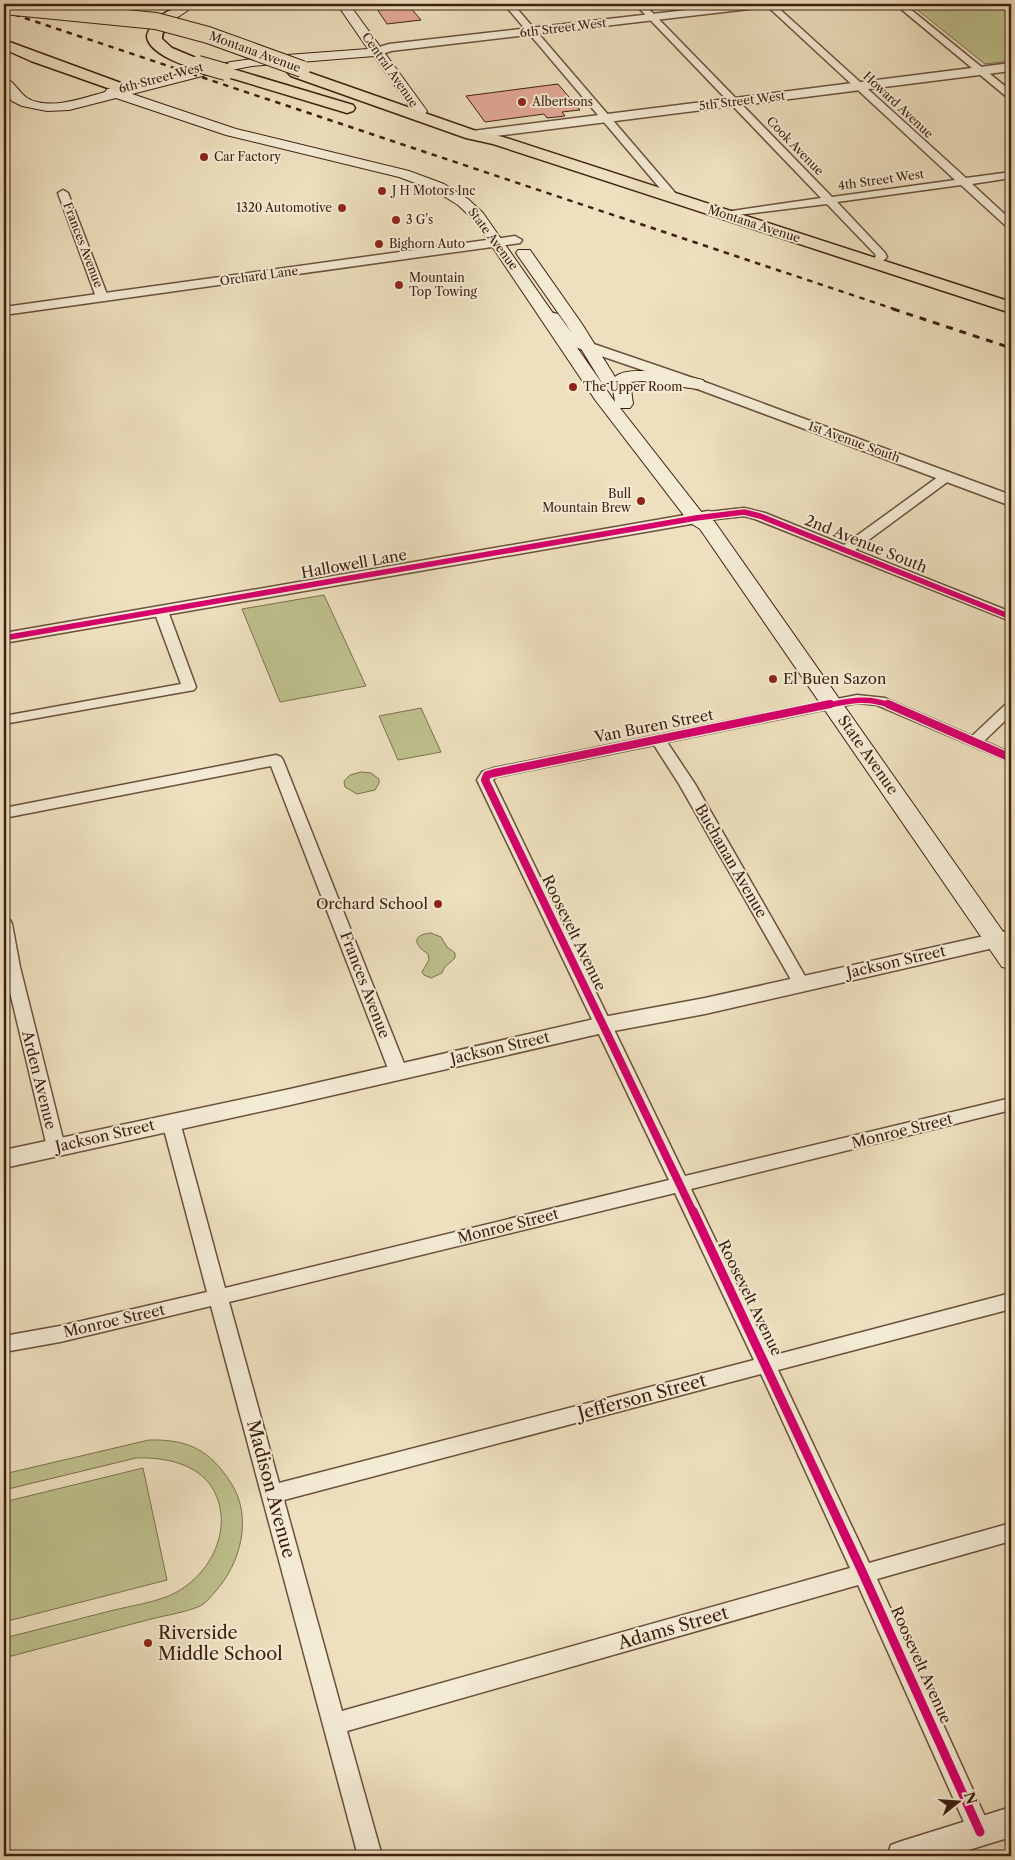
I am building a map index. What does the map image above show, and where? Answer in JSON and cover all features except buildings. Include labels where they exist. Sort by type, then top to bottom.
[{"type":"main road","points":[[191,4],[173,14],[156,28],[153,36],[154,40],[159,47],[169,53],[198,64],[521,157],[569,163]]},
{"type":"main road","name":"Central Avenue","points":[[343,4],[380,49],[420,111]]},
{"type":"main road","name":"Montana Avenue","points":[[4,6],[156,21],[208,35],[299,71],[485,136],[1009,306]]},
{"type":"main road","name":"Montana Avenue","points":[[4,13],[115,23],[194,37],[420,111],[485,136]]},
{"type":"main road","points":[[4,44],[36,58],[87,76],[117,93]]},
{"type":"main road","name":"6th Street West","points":[[117,93],[267,59],[380,49]]},
{"type":"main road","name":"6th Street West","points":[[117,93],[208,65],[258,56],[380,49]]},
{"type":"main road","points":[[4,52],[40,67],[117,93]]},
{"type":"main road","points":[[87,76],[127,80],[168,77]]},
{"type":"main road","points":[[181,108],[167,99],[164,91],[169,85],[188,76]]},
{"type":"main road","points":[[5,85],[17,99],[43,107],[65,106],[117,93]]},
{"type":"main road","name":"State Avenue","points":[[117,93],[181,108],[255,132],[424,174],[459,188],[490,208]]},
{"type":"main road","name":"State Avenue","points":[[117,93],[232,132],[388,169],[422,180],[452,194],[506,237],[577,329],[624,404],[833,704],[1004,938],[1011,961]]},
{"type":"main road","name":"State Avenue","points":[[506,237],[526,284],[602,397],[704,520]]},
{"type":"main road","points":[[624,404],[620,382],[625,377],[643,376],[697,384]]},
{"type":"street","points":[[508,4],[673,197]]},
{"type":"street","name":"Cook Avenue","points":[[639,4],[735,101],[880,253],[882,257],[875,263]]},
{"type":"street","name":"6th Street West","points":[[380,49],[768,4]]},
{"type":"street","name":"Howard Avenue","points":[[768,4],[1011,225]]},
{"type":"street","points":[[899,4],[1011,96]]},
{"type":"street","name":"5th Street West","points":[[485,136],[735,101],[1011,67]]},
{"type":"street","name":"4th Street West","points":[[726,215],[1011,175]]},
{"type":"street","name":"Frances Avenue","points":[[63,193],[102,297]]},
{"type":"street","name":"Orchard Lane","points":[[4,311],[506,237]]},
{"type":"street","name":"1st Avenue South","points":[[526,284],[569,337],[588,347],[697,384],[1011,500]]},
{"type":"street","name":"1st Avenue South","points":[[577,329],[597,342],[656,364],[697,384]]},
{"type":"street","points":[[845,551],[946,477]]},
{"type":"street","name":"2nd Avenue South","points":[[704,520],[744,512],[760,516],[1011,617]]},
{"type":"street","name":"Hallowell Lane","points":[[4,638],[704,520]]},
{"type":"street","points":[[4,720],[189,687],[161,611]]},
{"type":"street","name":"Van Buren Street","points":[[485,780],[487,775],[494,773],[857,699],[880,701],[1011,758]]},
{"type":"street","points":[[974,742],[1011,706]]},
{"type":"street","name":"Buchanan Avenue","points":[[658,739],[687,784],[802,985]]},
{"type":"street","name":"Frances Avenue","points":[[4,813],[276,760],[398,1071]]},
{"type":"street","name":"Roosevelt Avenue","points":[[485,780],[682,1184],[718,1266],[864,1573],[980,1832]]},
{"type":"street","name":"Arden Avenue","points":[[4,924],[12,967],[56,1147]]},
{"type":"street","name":"Jackson Street","points":[[4,1159],[290,1097],[603,1025],[802,985],[1004,938]]},
{"type":"street","name":"Monroe Street","points":[[4,1344],[60,1334],[218,1297],[1011,1104]]},
{"type":"street","name":"Madison Avenue","points":[[171,1122],[370,1856]]},
{"type":"street","name":"Jefferson Street","points":[[272,1494],[1011,1301]]},
{"type":"street","name":"Adams Street","points":[[335,1724],[1011,1532]]},
{"type":"street","points":[[902,1856],[1011,1822]]},
{"type":"green space","points":[[910,4],[1011,4],[1011,61],[985,64]]},
{"type":"green space","points":[[324,595],[366,686],[280,702],[242,609]]},
{"type":"green space","points":[[421,708],[441,752],[398,760],[379,716]]},
{"type":"green space","points":[[361,772],[371,773],[379,779],[375,790],[357,794],[345,787],[344,781],[350,775]]},
{"type":"green space","points":[[431,933],[441,937],[447,947],[455,953],[455,958],[444,968],[442,973],[431,978],[422,972],[429,960],[428,954],[420,947],[417,941],[420,936]]},
{"type":"green space","points":[[149,1440],[187,1444],[197,1449],[215,1462],[231,1483],[238,1496],[242,1525],[241,1539],[232,1568],[206,1602],[192,1609],[4,1658],[4,1638],[166,1597],[194,1579],[205,1567],[214,1552],[219,1537],[221,1521],[219,1505],[213,1489],[206,1480],[198,1473],[179,1463],[136,1458],[4,1490],[4,1474]]},
{"type":"green space","points":[[143,1468],[167,1580],[4,1622],[4,1502]]},
{"type":"railway","points":[[4,11],[897,310]]},
{"type":"railway","points":[[893,309],[1011,348]]},
{"type":"cycle path","points":[[4,638],[696,518],[744,512],[760,516],[1011,617]]},
{"type":"cycle path","points":[[980,1832],[799,1435],[485,780],[487,775],[494,773],[857,699],[880,701],[1011,758]]},
{"type":"place","name":"Albertsons","points":[[522,102]]},
{"type":"place","name":"Car Factory","points":[[204,157]]},
{"type":"place","name":"J H Motors Inc","points":[[382,191]]},
{"type":"place","name":"1320 Automotive","points":[[342,208]]},
{"type":"place","name":"3 G's","points":[[396,220]]},
{"type":"place","name":"Bighorn Auto","points":[[379,244]]},
{"type":"place","name":"Mountain Top Towing","points":[[399,285]]},
{"type":"place","name":"The Upper Room","points":[[573,387]]},
{"type":"place","name":"Bull Mountain Brew","points":[[641,501]]},
{"type":"place","name":"El Buen Sazon","points":[[773,679]]},
{"type":"place","name":"Orchard School","points":[[438,904]]},
{"type":"place","name":"Riverside Middle School","points":[[148,1643]]}]
